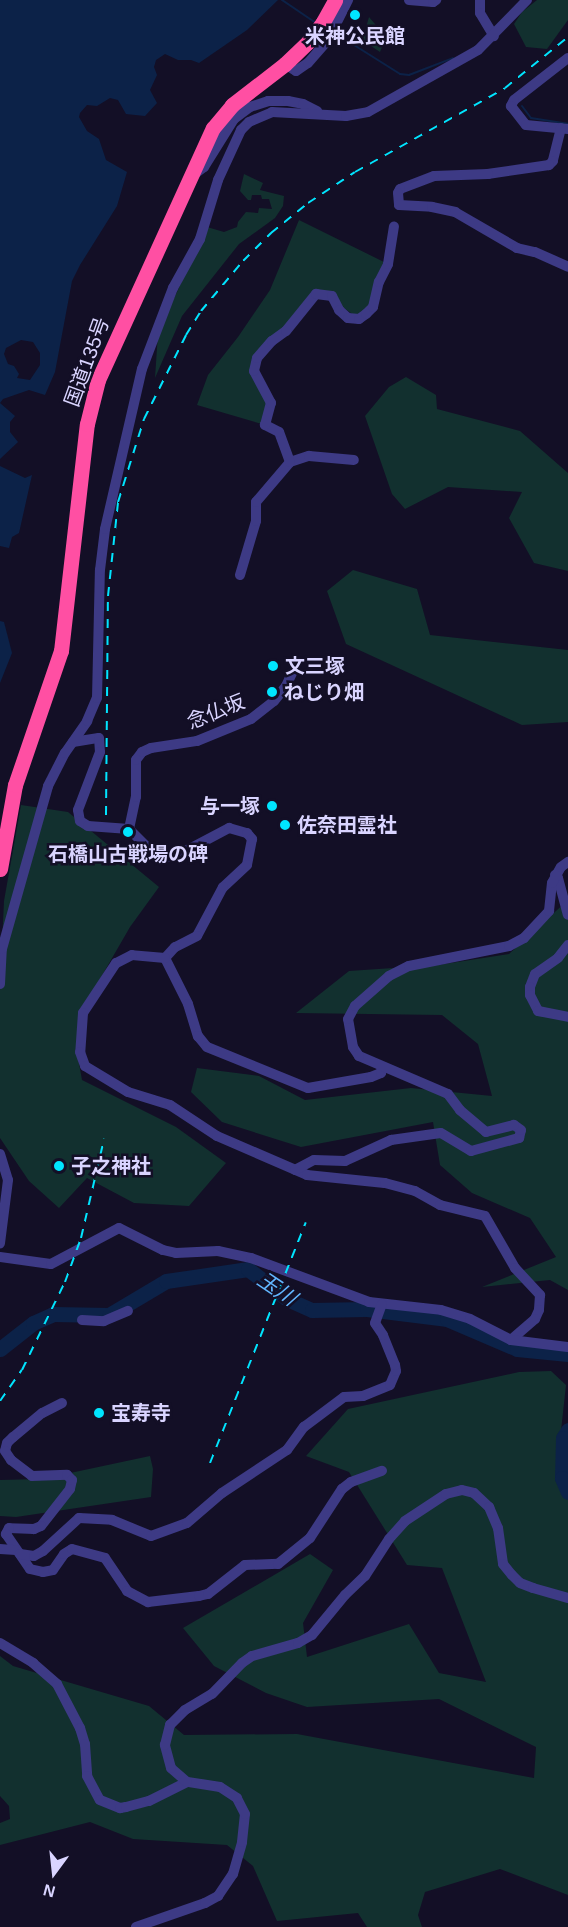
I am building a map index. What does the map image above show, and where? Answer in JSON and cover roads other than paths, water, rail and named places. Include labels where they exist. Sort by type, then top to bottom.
[{"type":"highway","name":"国道135号","points":[[0,868],[15,785],[62,651],[85,442],[94,393],[106,361],[210,133],[221,116],[290,59],[318,29],[335,0]]},
{"type":"street","points":[[290,59],[296,71],[302,69],[331,35],[348,0]]},
{"type":"street","points":[[409,0],[433,2],[436,0]]},
{"type":"street","points":[[480,0],[480,13],[494,36]]},
{"type":"street","points":[[0,984],[2,949],[48,786],[87,721],[97,698],[100,570],[108,513],[137,387],[161,316],[173,288],[200,239],[218,180],[241,130],[249,122],[272,111],[346,116],[368,112],[471,55],[494,36],[527,0]]},
{"type":"street","points":[[568,58],[514,100],[511,105],[526,125],[564,129],[553,161],[549,165],[488,174],[434,176],[400,189],[398,193],[399,205],[432,207],[455,212],[517,248],[535,252],[568,267]]},
{"type":"street","points":[[192,172],[196,173],[204,167],[234,119],[250,107],[268,101],[288,101],[303,104],[319,113]]},
{"type":"street","points":[[290,462],[279,432],[265,425],[271,403],[254,371],[257,358],[272,341],[286,331],[316,294],[332,297],[339,310],[348,318],[359,319],[366,314],[373,307],[379,282],[388,264],[394,226]]},
{"type":"street","points":[[240,575],[256,521],[256,502],[290,462],[309,456],[354,460]]},
{"type":"street","name":"念仏坂","points":[[129,829],[135,797],[136,760],[142,752],[197,741],[251,719],[274,701],[286,686],[292,673]]},
{"type":"street","points":[[73,742],[99,738],[100,752],[78,810],[80,821],[88,826],[129,829],[146,846],[167,857],[178,855],[229,828],[248,833],[252,839],[247,864],[223,887],[196,936],[169,951],[165,958]]},
{"type":"street","points":[[295,1170],[314,1160],[345,1161],[391,1140],[441,1133],[464,1149],[477,1151],[516,1139],[521,1134],[520,1128],[514,1125],[486,1132],[460,1110],[448,1094],[358,1056],[353,1047],[348,1025],[352,1010],[389,976],[409,966],[509,946],[524,938],[549,910],[555,875],[568,862]]},
{"type":"street","points":[[555,875],[558,878],[568,915]]},
{"type":"street","points":[[568,945],[558,958],[535,974],[530,987],[530,995],[538,1011],[568,1017]]},
{"type":"street","points":[[165,958],[132,955],[116,963],[82,1013],[80,1052],[85,1066],[128,1092],[170,1106],[217,1137],[295,1170],[318,1176],[385,1183],[415,1191],[440,1205],[485,1216],[515,1268],[540,1295],[539,1310],[535,1319],[511,1340]]},
{"type":"street","points":[[165,958],[188,1004],[198,1036],[212,1052],[261,1068],[308,1088],[371,1077],[381,1073],[382,1067]]},
{"type":"street","points":[[0,1154],[8,1180],[0,1243]]},
{"type":"street","points":[[0,1257],[51,1264],[119,1228],[163,1250],[176,1253],[218,1251],[251,1258],[369,1302],[441,1310],[471,1319],[511,1340],[568,1347]]},
{"type":"street","points":[[0,1549],[34,1556],[43,1551],[79,1518],[112,1520],[151,1536],[187,1523],[222,1493],[287,1450],[304,1427],[344,1397],[363,1396],[390,1385],[396,1371],[395,1365],[383,1335],[375,1323],[382,1304]]},
{"type":"street","points":[[82,1320],[104,1321],[128,1311]]},
{"type":"street","points":[[62,1403],[42,1413],[6,1445],[6,1454],[10,1461],[29,1474],[64,1473],[72,1480],[70,1489],[41,1527],[13,1528],[6,1530],[6,1534],[30,1569],[48,1572],[57,1566],[67,1551],[76,1549],[105,1558],[127,1591],[147,1602],[200,1596],[208,1593],[245,1565],[278,1564],[310,1538],[342,1489],[351,1482],[382,1471]]},
{"type":"street","points":[[136,1927],[206,1903],[218,1896],[233,1874],[245,1823],[242,1805],[226,1789],[187,1782],[171,1768],[165,1745],[170,1725],[177,1716],[212,1694],[242,1663],[252,1656],[298,1643],[312,1635],[340,1600],[365,1576],[396,1529],[446,1494],[462,1490],[480,1497],[489,1507],[498,1528],[501,1556],[512,1575],[520,1583],[568,1598]]},
{"type":"street","points":[[0,1643],[33,1663],[57,1684],[80,1728],[85,1744],[87,1776],[100,1800],[120,1808],[126,1807],[149,1801],[187,1782]]},
{"type":"water","points":[[0,0],[278,0],[247,30],[199,63],[191,60],[178,60],[165,54],[156,60],[154,67],[157,75],[150,90],[157,103],[145,116],[126,114],[118,100],[110,98],[97,106],[87,105],[80,113],[79,117],[87,131],[99,139],[106,160],[127,172],[117,206],[72,281],[55,372],[45,395],[29,390],[3,399],[0,403]],"holes":[[[21,340],[33,342],[40,353],[40,365],[30,380],[17,378],[19,374],[14,366],[8,364],[4,354],[6,348]]]},
{"type":"water","points":[[0,403],[15,416],[10,422],[10,432],[18,442],[0,459]]},
{"type":"water","points":[[0,466],[25,478],[32,475],[19,533],[12,537],[9,548],[0,546]]},
{"type":"water","points":[[0,621],[4,622],[12,653],[0,683]]},
{"type":"waterway","points":[[282,0],[316,23]]},
{"type":"waterway","points":[[335,37],[354,45],[400,74],[409,75],[453,58]]},
{"type":"waterway","points":[[522,106],[531,118],[568,124]]},
{"type":"waterway","name":"玉川","points":[[0,1349],[33,1323],[53,1314],[109,1315],[166,1281],[248,1269],[287,1299],[312,1310],[367,1309],[447,1319],[517,1349],[568,1354]]},
{"type":"waterway","name":"玉川","points":[[568,1430],[563,1438],[562,1478],[568,1492]]},
{"type":"railway","points":[[106,815],[108,596],[118,502],[144,419],[186,335],[201,311],[243,261],[271,233],[308,203],[355,172],[505,88],[568,37]]},
{"type":"railway","points":[[0,1401],[22,1370],[65,1282],[81,1238],[104,1139]]},
{"type":"railway","points":[[210,1463],[306,1222]]},
{"type":"place","name":"米神公民館","points":[[355,15]]},
{"type":"place","name":"文三塚","points":[[273,666]]},
{"type":"place","name":"ねじり畑","points":[[272,692]]},
{"type":"place","name":"与一塚","points":[[272,806]]},
{"type":"place","name":"佐奈田霊社","points":[[285,825]]},
{"type":"place","name":"石橋山古戦場の碑","points":[[128,832]]},
{"type":"place","name":"子之神社","points":[[59,1166]]},
{"type":"place","name":"宝寿寺","points":[[99,1413]]}]
